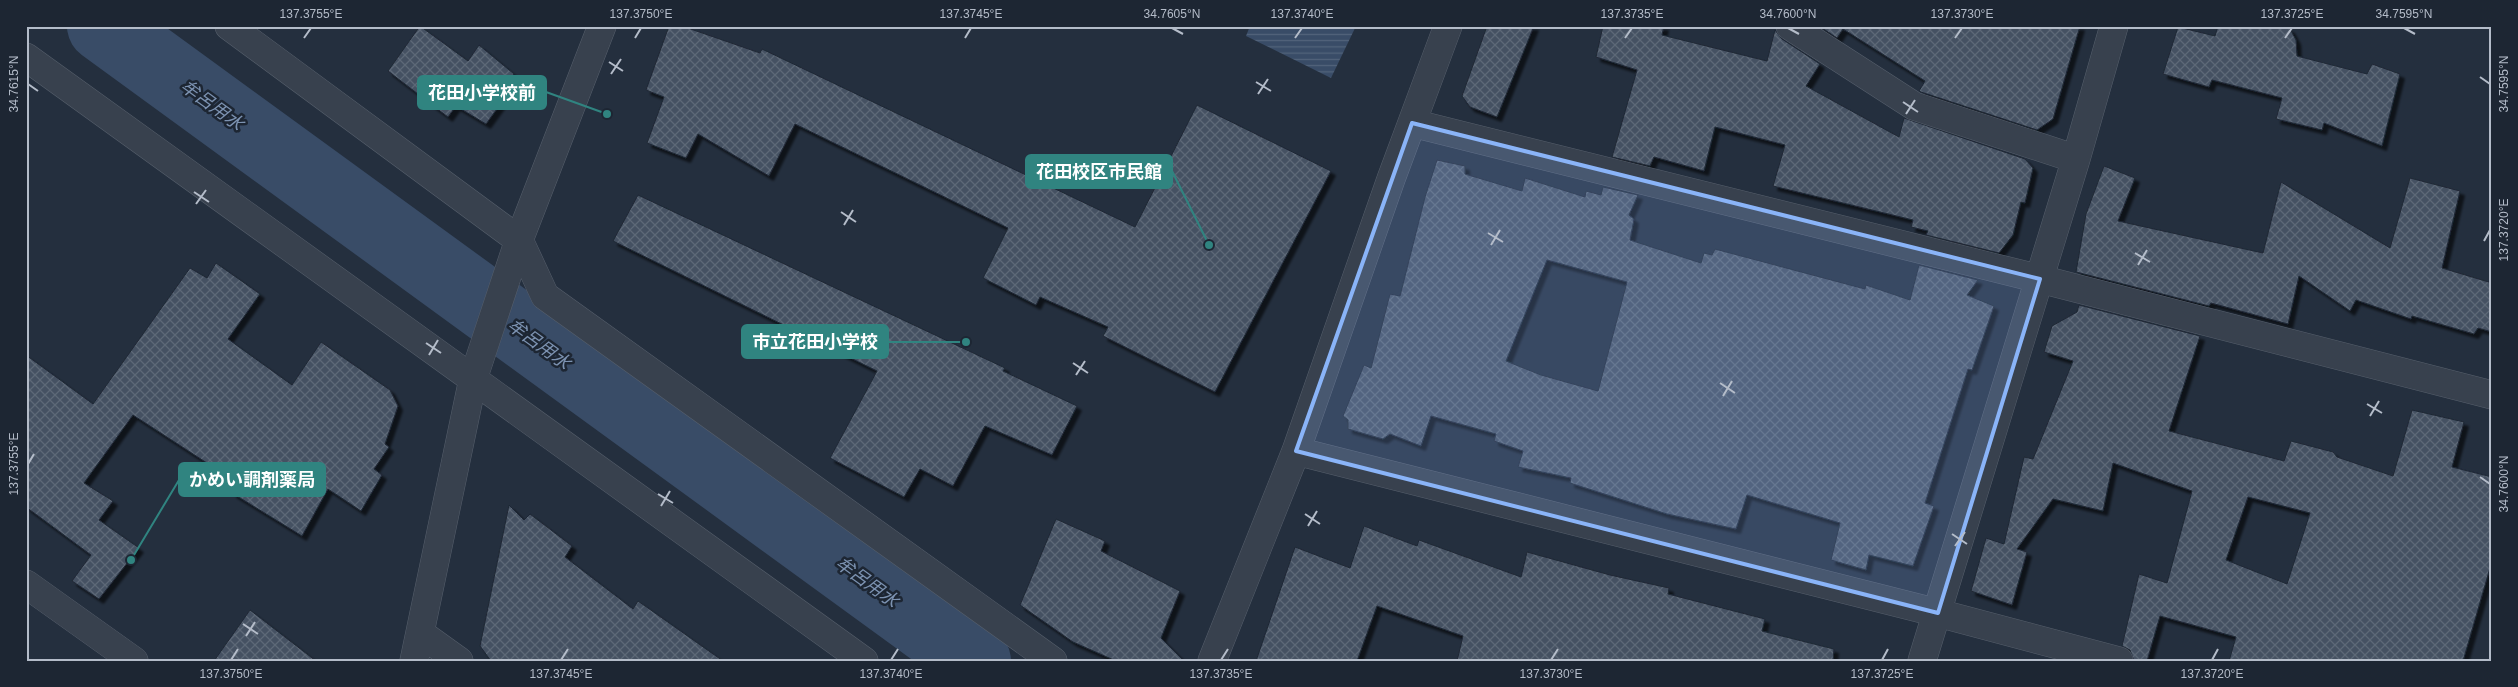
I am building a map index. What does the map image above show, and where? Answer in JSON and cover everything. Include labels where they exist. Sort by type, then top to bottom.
[{"type":"street","points":[[229,26],[520,240],[545,296],[1053,661]]},
{"type":"street","points":[[414,661],[473,379],[505,281],[602,26]]},
{"type":"street","points":[[1212,661],[1296,451],[1448,26]]},
{"type":"street","points":[[1790,26],[1914,106],[2076,159]]},
{"type":"street","points":[[1922,661],[2040,279],[2114,26]]},
{"type":"street","points":[[26,57],[864,661]]},
{"type":"street","points":[[1412,123],[2040,279],[2492,395]]},
{"type":"street","points":[[1296,451],[1938,613],[2119,661]]},
{"type":"street","points":[[26,584],[134,661]]},
{"type":"street","points":[[420,633],[459,661]]},
{"type":"highlighted area","points":[[1412,123],[2040,279],[1938,613],[1296,451]]},
{"type":"water","points":[[1250,26],[1356,26],[1331,78],[1246,36]]},
{"type":"building","points":[[420,26],[468,61],[479,45],[514,74],[497,97],[502,102],[486,124],[456,106],[448,117],[388,71]]},
{"type":"building","points":[[669,26],[682,26],[760,53],[762,49],[1135,227],[1197,105],[1331,171],[1215,392],[1103,336],[1108,327],[1040,297],[1036,305],[983,278],[1008,228],[795,124],[769,176],[698,134],[686,158],[647,143],[664,97],[646,90]]},
{"type":"building","points":[[1487,26],[1534,26],[1497,117],[1470,107],[1462,96]]},
{"type":"building","points":[[1603,26],[1664,26],[1662,35],[1767,61],[1775,30],[1782,39],[1820,64],[1806,86],[1899,137],[1904,118],[2025,159],[2033,168],[2025,203],[2021,202],[2013,235],[1999,253],[1926,235],[1928,231],[1911,227],[1913,220],[1773,186],[1785,145],[1715,127],[1704,171],[1654,157],[1650,166],[1612,157],[1637,70],[1596,57]]},
{"type":"building","points":[[1819,26],[2080,26],[2053,119],[2037,130],[1921,92],[1919,91],[1925,81],[1843,29],[1837,38]]},
{"type":"building","points":[[2218,26],[2282,26],[2290,29],[2296,40],[2297,56],[2367,74],[2372,64],[2400,74],[2382,146],[2324,123],[2322,130],[2276,119],[2282,98],[2212,80],[2209,87],[2163,74],[2178,27],[2215,36]]},
{"type":"building","points":[[1437,160],[1465,166],[1465,174],[1522,191],[1525,178],[1585,197],[1586,191],[1601,195],[1603,187],[1638,195],[1629,215],[1634,219],[1630,240],[1701,263],[1704,253],[1712,255],[1715,249],[1865,289],[1866,285],[1910,300],[1919,265],[1978,280],[1967,295],[1994,306],[1972,370],[1968,369],[1925,503],[1934,506],[1913,566],[1869,555],[1866,570],[1831,560],[1840,523],[1747,495],[1736,529],[1667,514],[1570,483],[1571,478],[1518,467],[1523,451],[1494,441],[1496,434],[1431,416],[1421,446],[1390,434],[1383,439],[1348,429],[1348,420],[1343,416],[1364,365],[1371,368],[1390,294],[1400,296],[1425,197]],"holes":[[[1547,260],[1627,282],[1598,391],[1541,375],[1506,361]]]},
{"type":"building","points":[[2104,166],[2135,178],[2118,221],[2263,253],[2281,182],[2390,248],[2410,178],[2460,191],[2442,268],[2492,283],[2492,332],[2478,328],[2474,334],[2412,316],[2411,319],[2356,300],[2350,311],[2299,276],[2288,324],[2211,303],[2209,306],[2076,272],[2086,214]]},
{"type":"building","points":[[638,195],[1005,368],[1003,371],[1077,406],[1052,455],[985,426],[953,486],[920,469],[904,497],[830,458],[877,371],[613,241]]},
{"type":"building","points":[[216,263],[260,294],[228,339],[292,385],[321,342],[390,390],[398,406],[385,444],[389,447],[374,469],[382,475],[361,511],[328,489],[302,536],[232,493],[236,488],[208,468],[210,465],[133,415],[84,483],[113,501],[99,520],[139,548],[99,599],[72,581],[91,555],[26,507],[26,355],[93,404],[190,268],[207,278]]},
{"type":"building","points":[[2079,305],[2200,336],[2169,431],[2284,461],[2291,441],[2333,452],[2337,457],[2393,476],[2412,410],[2464,422],[2452,467],[2492,477],[2492,561],[2463,661],[2229,661],[2236,637],[2160,616],[2147,661],[2134,661],[2130,650],[2122,646],[2139,574],[2167,583],[2192,491],[2113,463],[2103,511],[2053,499],[2017,549],[2027,552],[2012,605],[1971,591],[1986,538],[2004,544],[2024,457],[2033,459],[2073,361],[2044,352],[2052,326],[2077,312]],"holes":[[[2248,497],[2310,513],[2287,584],[2226,560]]]},
{"type":"building","points":[[509,505],[524,520],[530,514],[572,546],[565,557],[633,609],[638,601],[723,661],[491,661],[480,646]]},
{"type":"building","points":[[1056,519],[1105,541],[1101,551],[1180,591],[1161,638],[1184,661],[1116,661],[1073,642],[1020,605]]},
{"type":"building","points":[[1364,526],[1417,546],[1419,540],[1521,577],[1527,552],[1610,575],[1669,588],[1668,594],[1765,619],[1762,631],[1834,649],[1833,661],[1457,661],[1463,636],[1377,606],[1357,661],[1256,661],[1295,547],[1350,568]]},
{"type":"building","points":[[250,610],[316,661],[214,661]]},
{"type":"waterway","name":"牟呂用水","points":[[103,26],[975,661]]},
{"type":"place","name":"花田小学校前","points":[[607,114]]},
{"type":"place","name":"花田校区市民館","points":[[1209,245]]},
{"type":"place","name":"市立花田小学校","points":[[966,342]]},
{"type":"place","name":"かめい調剤薬局","points":[[131,560]]}]
